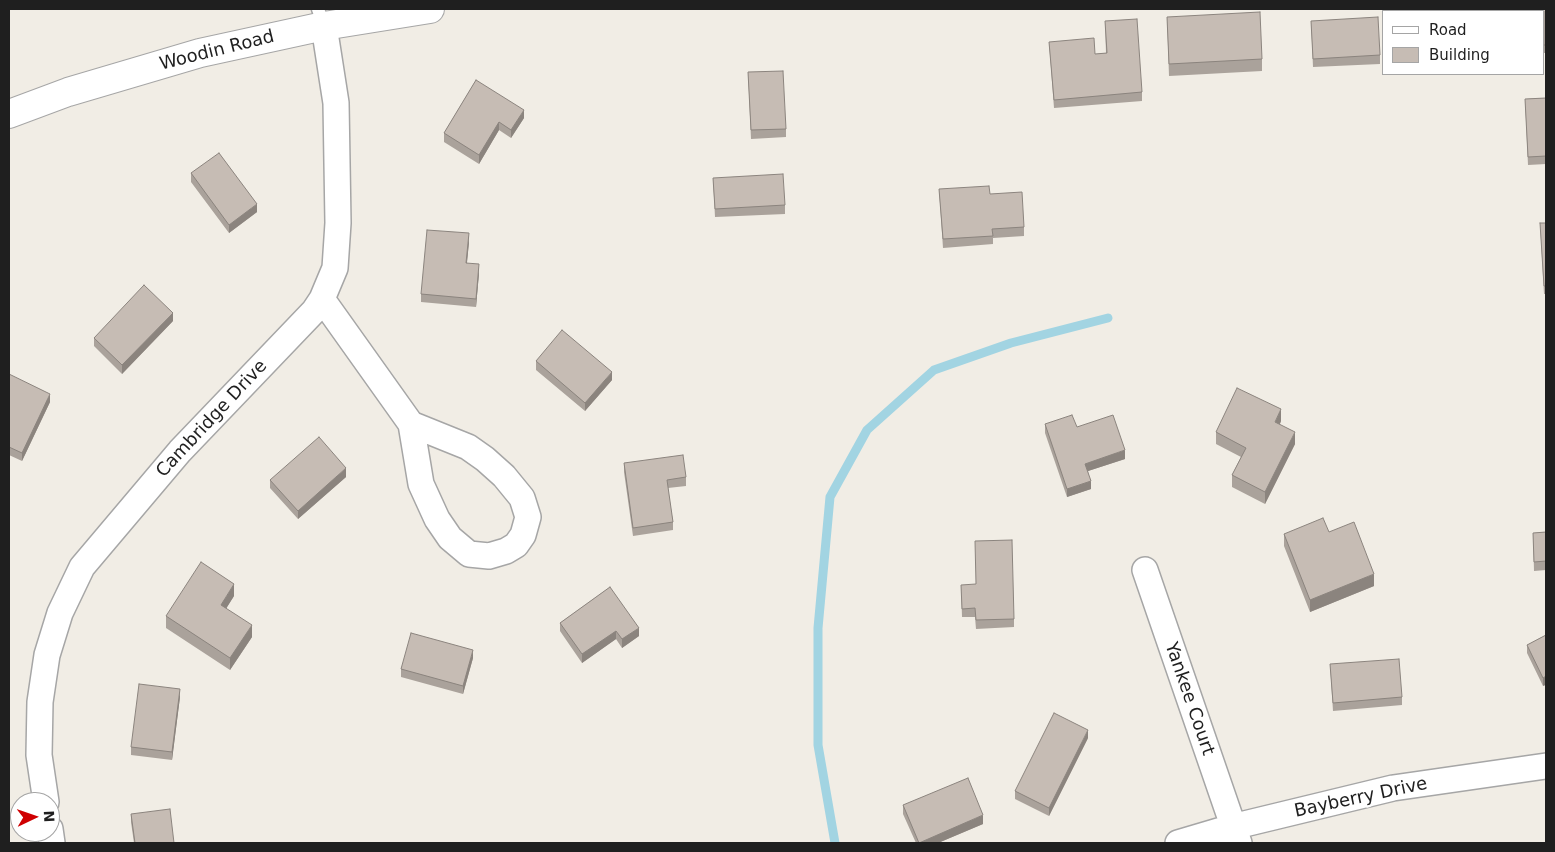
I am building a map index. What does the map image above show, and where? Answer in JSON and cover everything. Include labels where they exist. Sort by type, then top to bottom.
[{"type":"street","name":"Woodin Road","points":[[9,114],[68,92],[321,18],[430,9]]},
{"type":"street","name":"Cambridge Drive","points":[[45,792],[39,755],[40,702],[47,655],[60,613],[82,567],[180,451],[314,311],[322,299],[335,268],[338,223],[336,103],[321,18]]},
{"type":"street","points":[[322,299],[411,424],[421,484],[437,519],[450,538],[469,554],[489,556],[506,551],[516,545],[523,535],[528,517],[522,498],[504,476],[468,447],[411,424]]},
{"type":"street","name":"Yankee Court","points":[[1145,570],[1236,835]]},
{"type":"street","name":"Bayberry Drive","points":[[1178,843],[1236,835],[1393,788],[1546,766]]},
{"type":"building","points":[[1546,9],[1546,45],[1545,10],[1516,10]]},
{"type":"building","points":[[1260,12],[1262,59],[1169,64],[1167,17]]},
{"type":"building","points":[[1378,17],[1380,55],[1313,59],[1311,21]]},
{"type":"building","points":[[1137,19],[1142,92],[1054,100],[1049,42],[1094,38],[1095,54],[1107,53],[1105,21]]},
{"type":"building","points":[[783,71],[786,129],[751,130],[748,72]]},
{"type":"building","points":[[476,80],[524,110],[511,130],[499,122],[479,155],[444,133]]},
{"type":"building","points":[[1546,98],[1546,156],[1528,157],[1525,99]]},
{"type":"building","points":[[219,153],[257,204],[229,225],[191,173]]},
{"type":"building","points":[[783,174],[785,205],[715,209],[713,178]]},
{"type":"building","points":[[989,186],[990,194],[1022,192],[1024,227],[992,229],[993,236],[943,239],[939,189]]},
{"type":"building","points":[[1540,223],[1546,223],[1546,286],[1544,286]]},
{"type":"building","points":[[427,230],[469,233],[466,263],[479,264],[476,299],[421,294]]},
{"type":"building","points":[[144,285],[173,313],[122,365],[94,338]]},
{"type":"building","points":[[562,330],[612,372],[585,403],[536,361]]},
{"type":"building","points":[[9,374],[50,394],[22,453],[9,447]]},
{"type":"building","points":[[1237,388],[1281,409],[1275,422],[1295,432],[1265,492],[1232,475],[1246,448],[1216,432]]},
{"type":"building","points":[[1072,415],[1077,427],[1113,415],[1125,450],[1085,464],[1091,481],[1067,489],[1045,424]]},
{"type":"building","points":[[319,437],[346,468],[298,511],[270,480]]},
{"type":"building","points":[[683,455],[686,477],[667,480],[673,522],[633,528],[624,463]]},
{"type":"building","points":[[1323,518],[1329,532],[1354,522],[1374,574],[1310,600],[1284,534]]},
{"type":"building","points":[[1546,532],[1546,561],[1534,562],[1533,533]]},
{"type":"building","points":[[1012,540],[1014,619],[976,620],[975,608],[962,609],[961,585],[976,584],[975,541]]},
{"type":"building","points":[[201,562],[234,584],[221,605],[252,625],[230,658],[166,616]]},
{"type":"building","points":[[610,587],[639,628],[622,639],[616,631],[582,654],[560,623]]},
{"type":"building","points":[[411,633],[473,650],[463,686],[401,669]]},
{"type":"building","points":[[1546,635],[1546,676],[1543,678],[1527,645]]},
{"type":"building","points":[[1399,659],[1402,697],[1333,703],[1330,664]]},
{"type":"building","points":[[139,684],[180,689],[172,752],[131,747]]},
{"type":"building","points":[[1054,713],[1088,730],[1049,808],[1015,791]]},
{"type":"building","points":[[968,778],[983,815],[919,843],[903,805]]},
{"type":"building","points":[[170,809],[174,843],[135,843],[131,814]]},
{"type":"waterway","points":[[835,843],[818,745],[818,628],[830,497],[867,430],[934,370],[1011,343],[1108,318]]}]
